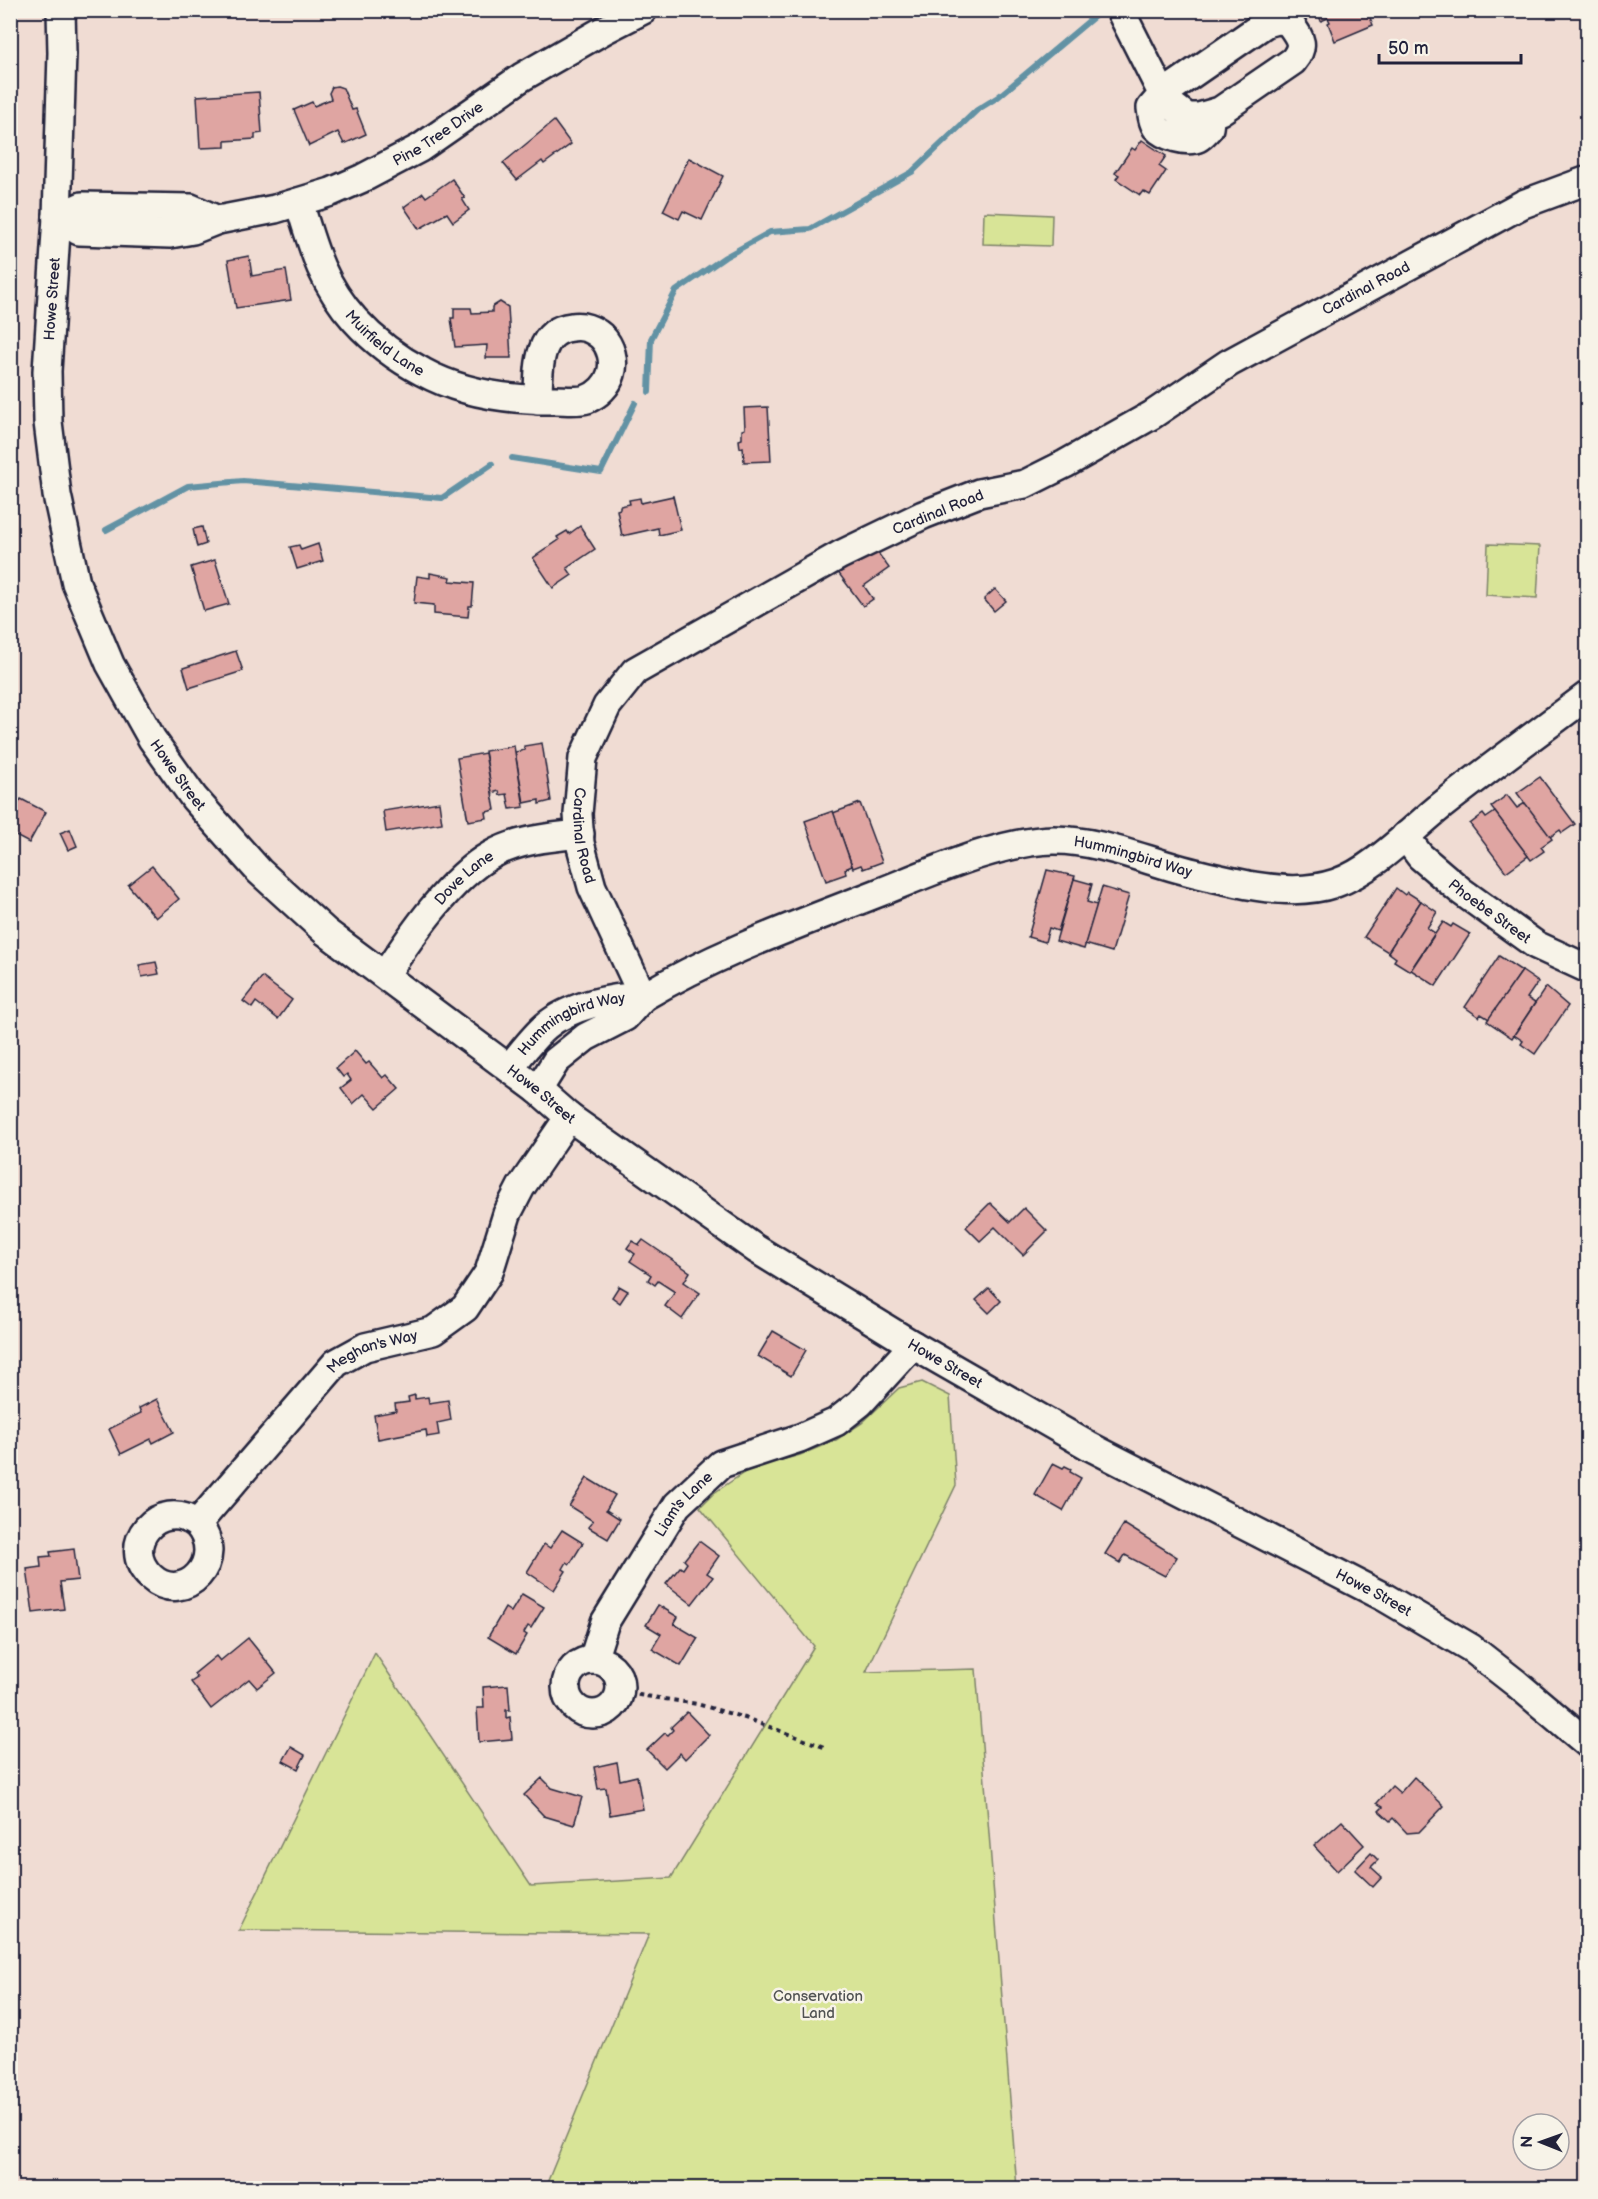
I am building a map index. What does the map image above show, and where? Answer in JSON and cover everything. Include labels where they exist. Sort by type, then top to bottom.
[{"type":"street","name":"Howe Street","points":[[61,10],[62,53],[57,217],[47,371],[48,422],[60,514],[76,583],[110,664],[152,739],[194,798],[259,871],[326,932],[538,1090],[569,1117],[756,1249],[913,1345],[1089,1446],[1384,1597],[1471,1648],[1587,1744]]},
{"type":"street","name":"Pine Tree Drive","points":[[57,217],[82,206],[190,208],[218,220],[299,202],[363,178],[420,148],[539,66],[644,10]]},
{"type":"street","points":[[1121,12],[1162,94],[1166,101],[1187,117],[1199,117],[1220,111],[1244,96],[1293,61],[1300,52],[1301,40],[1288,21],[1277,20],[1266,23],[1162,94]]},
{"type":"street","name":"Cardinal Road","points":[[643,997],[592,887],[585,867],[578,814],[583,758],[607,706],[635,671],[840,555],[923,515],[980,493],[1025,484],[1055,469],[1152,415],[1229,363],[1523,204],[1587,180]]},
{"type":"street","name":"Muirfield Lane","points":[[299,202],[321,271],[355,320],[377,341],[408,363],[450,384],[478,393],[538,400]]},
{"type":"street","name":"Hummingbird Way","points":[[538,1090],[556,1062],[586,1037],[625,1017],[643,997],[666,983],[758,940],[919,877],[1013,846],[1053,840],[1082,843],[1177,868],[1280,891],[1314,889],[1336,883],[1352,876],[1587,694]]},
{"type":"street","name":"Dove Lane","points":[[385,975],[403,947],[427,917],[471,869],[491,855],[519,843],[580,834]]},
{"type":"street","name":"Phoebe Street","points":[[1405,836],[1420,856],[1445,877],[1536,945],[1587,969]]},
{"type":"street","name":"Hummingbird Way","points":[[509,1068],[547,1025],[559,1018],[610,999],[625,996],[643,997]]},
{"type":"street","name":"Meghan's Way","points":[[197,1524],[336,1363],[365,1347],[433,1331],[465,1308],[489,1272],[507,1214],[521,1187],[569,1117]]},
{"type":"street","name":"Liam's Lane","points":[[593,1660],[605,1622],[677,1505],[721,1464],[836,1422],[860,1403],[913,1345]]},
{"type":"street","points":[[593,1660],[602,1661],[610,1666],[620,1682],[620,1692],[617,1701],[610,1708],[593,1715],[584,1713],[569,1702],[565,1686],[567,1678],[577,1665],[593,1660]]},
{"type":"path","points":[[620,1692],[698,1704],[745,1718],[824,1747]]},
{"type":"green space","points":[[984,212],[1052,215],[1051,246],[983,244]]},
{"type":"green space","points":[[1488,544],[1540,546],[1537,598],[1486,595]]},
{"type":"green space","name":"Conservation Land","points":[[922,1382],[950,1396],[956,1485],[866,1672],[976,1669],[1017,2188],[545,2188],[649,1934],[239,1930],[375,1653],[531,1886],[671,1878],[814,1646],[700,1507],[714,1493],[751,1468],[800,1455],[836,1440],[862,1423],[899,1388]]},
{"type":"building","points":[[1317,10],[1367,10],[1373,25],[1335,41],[1328,18],[1321,21]]},
{"type":"building","points":[[332,87],[343,88],[352,110],[356,109],[366,134],[344,144],[338,132],[309,146],[294,110],[312,102],[314,106],[331,99],[329,93]]},
{"type":"building","points":[[259,92],[262,133],[255,134],[255,139],[225,141],[225,147],[200,148],[197,96]]},
{"type":"building","points":[[554,121],[571,144],[544,164],[542,161],[517,180],[503,163]]},
{"type":"building","points":[[1142,140],[1166,156],[1159,166],[1166,171],[1150,195],[1143,191],[1140,195],[1116,179],[1119,175],[1115,173],[1132,148],[1135,150]]},
{"type":"building","points":[[689,158],[723,176],[702,220],[683,211],[679,219],[663,211]]},
{"type":"building","points":[[452,179],[465,198],[462,199],[469,210],[453,222],[447,213],[419,229],[404,207],[423,193],[426,197]]},
{"type":"building","points":[[249,256],[252,276],[286,270],[291,300],[236,308],[228,260]]},
{"type":"building","points":[[500,302],[508,307],[511,358],[486,358],[487,345],[455,347],[451,318],[454,318],[454,308],[471,308],[472,313],[492,312],[492,307]]},
{"type":"building","points":[[768,407],[771,461],[744,462],[743,447],[740,448],[739,440],[742,439],[742,430],[745,429],[744,408]]},
{"type":"building","points":[[673,496],[681,530],[659,535],[658,528],[622,536],[617,510],[620,506],[630,504],[629,500],[640,498],[641,503]]},
{"type":"building","points":[[580,526],[595,549],[567,568],[572,575],[553,588],[533,558],[559,540],[557,537],[567,531],[569,534]]},
{"type":"building","points":[[202,527],[206,544],[197,547],[193,529]]},
{"type":"building","points":[[318,544],[323,561],[297,569],[290,547],[299,545],[301,550]]},
{"type":"building","points":[[872,545],[889,568],[864,586],[873,599],[863,606],[837,571]]},
{"type":"building","points":[[215,560],[229,604],[204,611],[191,567]]},
{"type":"building","points":[[430,573],[451,577],[450,581],[474,583],[472,606],[469,606],[468,617],[434,614],[434,605],[414,603],[417,576],[430,578]]},
{"type":"building","points":[[995,589],[1006,601],[994,611],[984,599]]},
{"type":"building","points":[[236,651],[243,671],[189,688],[183,668]]},
{"type":"building","points":[[542,743],[551,801],[539,804],[539,800],[524,803],[515,752],[525,750],[524,746]]},
{"type":"building","points":[[514,746],[524,807],[510,809],[507,794],[500,795],[499,791],[492,793],[485,751]]},
{"type":"building","points":[[485,753],[495,810],[486,812],[487,818],[468,821],[457,758]]},
{"type":"building","points":[[1540,777],[1575,824],[1562,833],[1560,830],[1550,837],[1517,793]]},
{"type":"building","points":[[1507,795],[1517,808],[1525,803],[1552,839],[1541,847],[1544,851],[1531,860],[1491,807]]},
{"type":"building","points":[[21,799],[46,812],[29,843],[10,833],[10,817]]},
{"type":"building","points":[[439,802],[442,823],[386,832],[383,811]]},
{"type":"building","points":[[860,803],[882,862],[863,869],[861,865],[853,868],[833,813]]},
{"type":"building","points":[[833,811],[852,866],[845,869],[846,874],[826,881],[805,821]]},
{"type":"building","points":[[1495,812],[1528,856],[1506,872],[1470,824],[1483,814],[1486,818]]},
{"type":"building","points":[[70,829],[77,846],[68,850],[60,833]]},
{"type":"building","points":[[152,866],[179,899],[156,918],[128,885]]},
{"type":"building","points":[[1047,870],[1075,876],[1058,931],[1049,928],[1045,942],[1028,937]]},
{"type":"building","points":[[1074,879],[1092,884],[1087,902],[1097,905],[1084,949],[1056,941]]},
{"type":"building","points":[[1102,887],[1129,895],[1112,952],[1085,944]]},
{"type":"building","points":[[1396,888],[1405,895],[1407,892],[1421,901],[1388,952],[1364,937]]},
{"type":"building","points":[[1421,901],[1437,912],[1427,928],[1435,933],[1410,971],[1394,961],[1396,958],[1388,952]]},
{"type":"building","points":[[1443,922],[1451,927],[1453,924],[1470,934],[1436,986],[1411,970]]},
{"type":"building","points":[[1499,956],[1522,971],[1489,1019],[1481,1014],[1479,1017],[1465,1007]]},
{"type":"building","points":[[156,962],[159,974],[142,977],[139,965]]},
{"type":"building","points":[[1522,971],[1538,982],[1527,998],[1535,1003],[1512,1038],[1487,1021]]},
{"type":"building","points":[[262,977],[292,1000],[278,1019],[256,1002],[252,1008],[243,1001]]},
{"type":"building","points":[[1546,987],[1568,1006],[1535,1054],[1521,1044],[1523,1041],[1514,1035]]},
{"type":"building","points":[[355,1051],[383,1078],[387,1075],[399,1089],[377,1108],[364,1094],[353,1104],[341,1088],[351,1080],[347,1074],[343,1077],[336,1068]]},
{"type":"building","points":[[990,1203],[1010,1222],[1024,1208],[1047,1231],[1023,1255],[995,1227],[980,1241],[966,1227]]},
{"type":"building","points":[[643,1240],[690,1272],[684,1282],[700,1293],[682,1319],[665,1306],[675,1292],[658,1281],[655,1285],[648,1280],[651,1275],[630,1261],[635,1254],[627,1248],[632,1241],[639,1245]]},
{"type":"building","points":[[619,1286],[628,1291],[620,1303],[612,1297]]},
{"type":"building","points":[[989,1288],[1001,1301],[989,1313],[976,1300]]},
{"type":"building","points":[[773,1331],[806,1350],[791,1376],[758,1356]]},
{"type":"building","points":[[415,1395],[415,1399],[428,1397],[429,1403],[448,1400],[451,1420],[437,1423],[439,1435],[427,1437],[426,1430],[378,1439],[374,1415],[396,1411],[395,1404],[409,1402],[408,1397]]},
{"type":"building","points":[[157,1399],[174,1432],[153,1443],[151,1439],[121,1454],[109,1429],[141,1413],[139,1408]]},
{"type":"building","points":[[1053,1463],[1071,1469],[1070,1472],[1081,1478],[1063,1511],[1035,1495]]},
{"type":"building","points":[[587,1478],[615,1495],[606,1510],[620,1519],[608,1539],[588,1527],[593,1521],[569,1506]]},
{"type":"building","points":[[1124,1524],[1177,1557],[1165,1576],[1125,1555],[1120,1563],[1105,1554]]},
{"type":"building","points":[[562,1530],[583,1543],[570,1564],[567,1562],[563,1569],[566,1571],[554,1590],[527,1572],[544,1544],[550,1548]]},
{"type":"building","points":[[699,1541],[719,1556],[707,1573],[713,1577],[692,1604],[666,1584],[680,1567],[683,1569],[687,1563],[684,1560]]},
{"type":"building","points":[[74,1549],[78,1580],[60,1582],[64,1609],[33,1613],[27,1569],[41,1567],[40,1557],[51,1556],[50,1552]]},
{"type":"building","points":[[522,1594],[544,1607],[531,1628],[528,1626],[524,1633],[527,1635],[516,1654],[488,1637],[505,1608],[511,1612]]},
{"type":"building","points":[[658,1605],[678,1617],[674,1624],[698,1638],[681,1666],[652,1649],[661,1634],[646,1625]]},
{"type":"building","points":[[248,1638],[276,1673],[257,1688],[249,1679],[211,1709],[191,1682],[197,1678],[194,1674],[216,1656],[220,1661]]},
{"type":"building","points":[[508,1685],[510,1710],[506,1710],[506,1718],[510,1717],[512,1739],[479,1742],[477,1708],[484,1708],[483,1687]]},
{"type":"building","points":[[687,1712],[709,1735],[685,1759],[680,1753],[665,1768],[647,1750],[665,1733],[668,1735],[673,1730],[671,1727]]},
{"type":"building","points":[[291,1747],[305,1755],[298,1769],[283,1761]]},
{"type":"building","points":[[617,1762],[620,1780],[637,1776],[643,1809],[610,1815],[606,1788],[598,1789],[594,1767]]},
{"type":"building","points":[[1414,1777],[1444,1806],[1419,1832],[1407,1833],[1393,1818],[1390,1821],[1379,1811],[1383,1807],[1377,1803],[1392,1786],[1400,1793]]},
{"type":"building","points":[[542,1778],[552,1788],[582,1797],[574,1825],[544,1816],[524,1795]]},
{"type":"building","points":[[1342,1821],[1364,1845],[1337,1871],[1314,1846]]},
{"type":"building","points":[[1371,1853],[1378,1860],[1371,1867],[1382,1877],[1373,1887],[1355,1870]]},
{"type":"waterway","points":[[649,392],[651,339],[676,291],[725,257],[770,232],[810,229],[912,172],[977,110],[998,97],[1102,10]]},
{"type":"waterway","points":[[512,458],[601,472],[635,403]]},
{"type":"waterway","points":[[106,530],[188,486],[243,481],[442,498],[492,464]]}]
